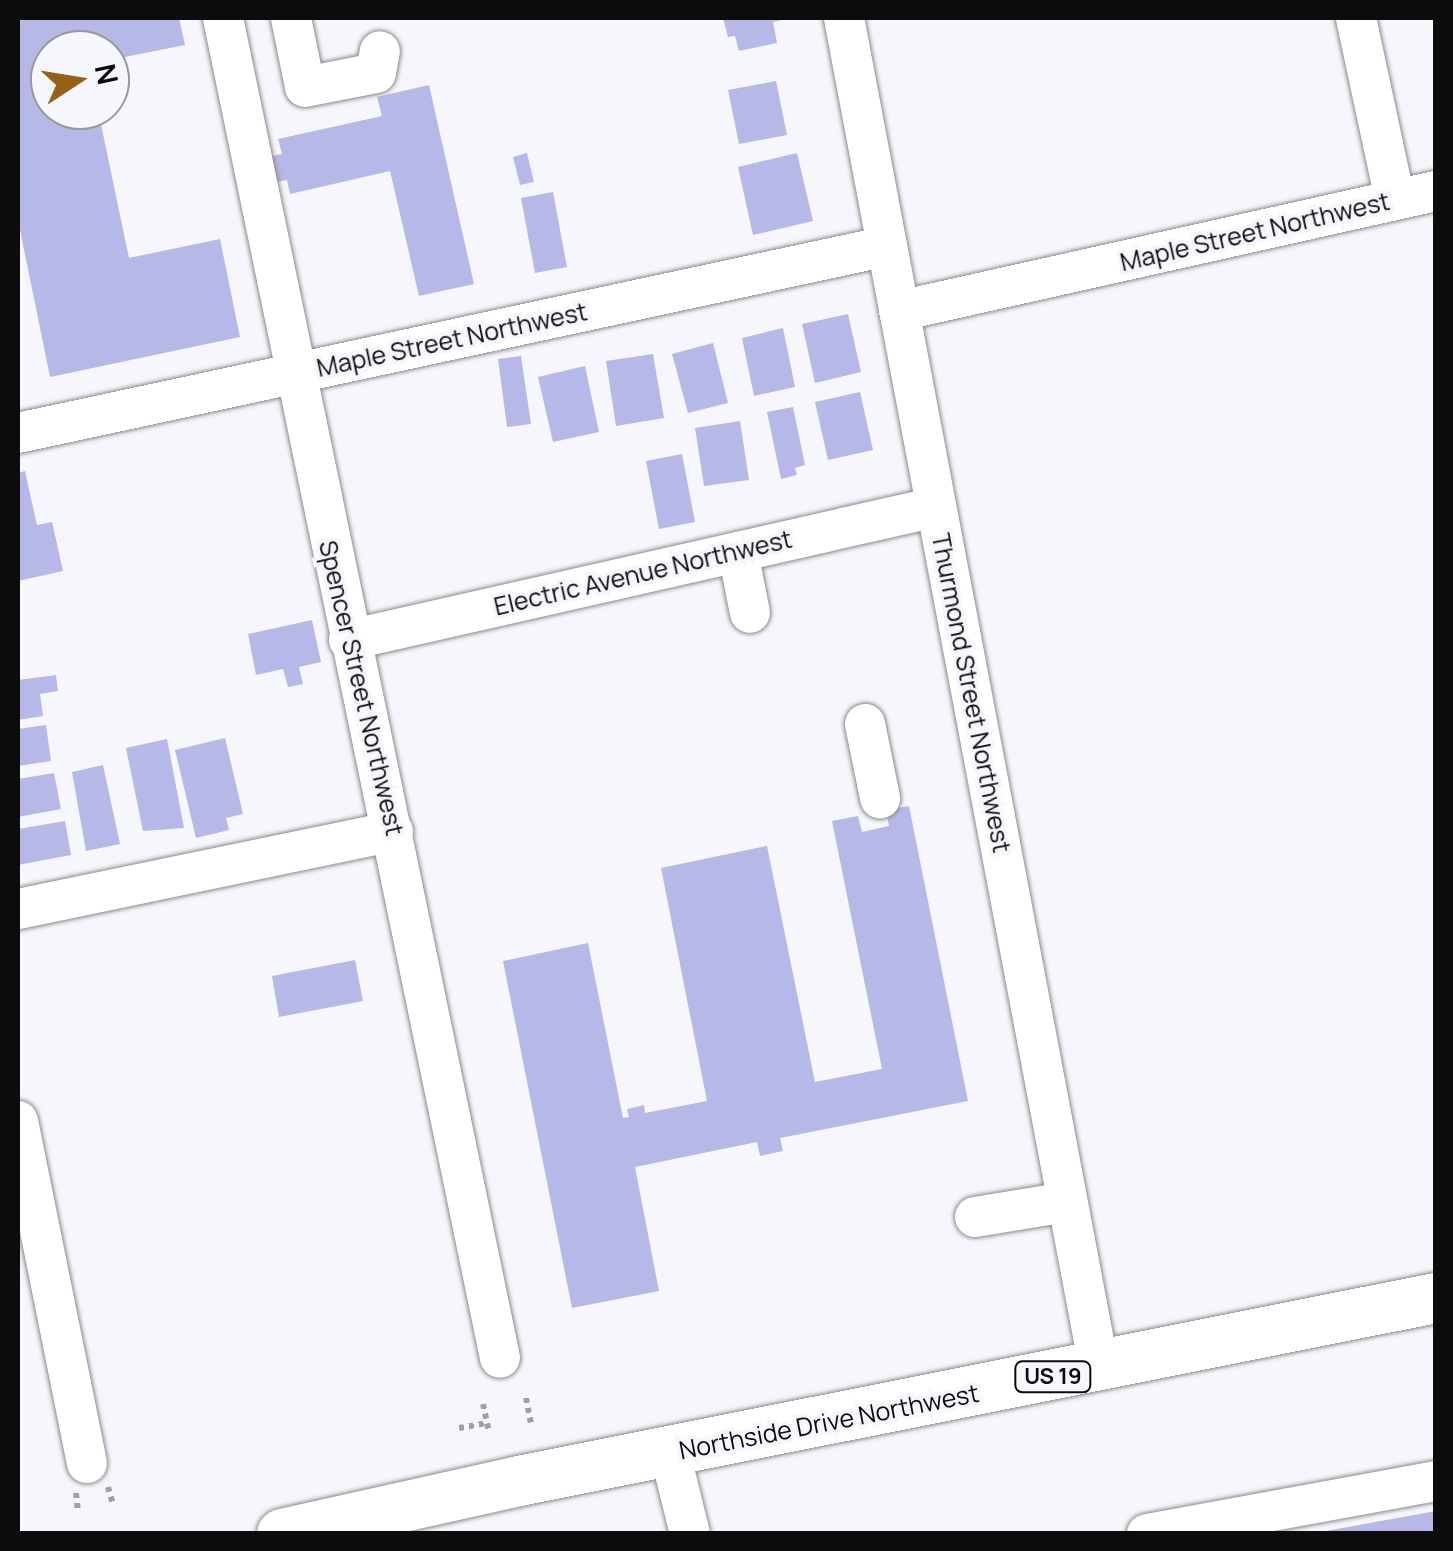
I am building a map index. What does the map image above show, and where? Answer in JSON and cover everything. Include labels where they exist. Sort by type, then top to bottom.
[{"type":"main road","name":"Northside Drive Northwest","points":[[282,1534],[519,1481],[1436,1298]]},
{"type":"street","name":"Spencer Street Northwest","points":[[223,18],[500,1358]]},
{"type":"street","name":"Thurmond Street Northwest","points":[[844,18],[1099,1368]]},
{"type":"street","points":[[1356,18],[1395,200]]},
{"type":"street","points":[[231,59],[293,31],[305,86],[376,72],[380,51]]},
{"type":"street","name":"Maple Street Northwest","points":[[899,311],[1436,192]]},
{"type":"street","name":"Maple Street Northwest","points":[[18,433],[887,246]]},
{"type":"street","name":"Electric Avenue Northwest","points":[[349,640],[936,507]]},
{"type":"street","points":[[738,552],[750,613]]},
{"type":"street","points":[[865,724],[880,798]]},
{"type":"street","points":[[18,910],[394,831]]},
{"type":"street","points":[[18,1121],[81,1476]]},
{"type":"street","points":[[975,1217],[1067,1202]]},
{"type":"street","points":[[670,1453],[690,1534]]},
{"type":"street","points":[[1147,1534],[1436,1481]]},
{"type":"path","points":[[526,1398],[531,1423]]},
{"type":"path","points":[[483,1404],[489,1432]]},
{"type":"path","points":[[460,1428],[487,1423]]},
{"type":"path","points":[[78,1511],[81,1476]]},
{"type":"building","points":[[18,18],[179,18],[185,45],[130,56],[130,30],[30,30],[30,130],[102,130],[129,258],[220,239],[240,337],[50,377],[18,220]]},
{"type":"building","points":[[723,18],[785,19],[773,22],[777,43],[739,51],[735,36],[728,37]]},
{"type":"building","points":[[776,81],[787,135],[739,144],[728,90]]},
{"type":"building","points":[[429,85],[474,284],[419,296],[390,171],[290,194],[287,180],[277,182],[271,156],[282,154],[278,139],[382,116],[377,97]]},
{"type":"building","points":[[527,153],[534,182],[520,185],[513,157]]},
{"type":"building","points":[[797,153],[813,221],[753,235],[738,167]]},
{"type":"building","points":[[553,192],[567,267],[535,273],[521,198]]},
{"type":"building","points":[[848,314],[861,372],[815,383],[802,324]]},
{"type":"building","points":[[783,328],[795,387],[754,396],[742,338]]},
{"type":"building","points":[[713,343],[728,403],[688,413],[672,354]]},
{"type":"building","points":[[653,354],[664,418],[616,426],[606,361]]},
{"type":"building","points":[[521,356],[531,424],[507,427],[498,359]]},
{"type":"building","points":[[585,366],[599,432],[553,442],[538,377]]},
{"type":"building","points":[[860,392],[873,450],[828,460],[815,402]]},
{"type":"building","points":[[793,407],[805,465],[795,468],[797,475],[781,479],[767,412]]},
{"type":"building","points":[[740,421],[749,480],[704,486],[695,428]]},
{"type":"building","points":[[682,454],[695,522],[659,529],[646,461]]},
{"type":"building","points":[[25,471],[37,525],[52,522],[63,571],[18,581],[18,473]]},
{"type":"building","points":[[312,620],[321,662],[299,667],[303,684],[288,687],[283,669],[256,675],[248,634]]},
{"type":"building","points":[[56,675],[58,691],[40,694],[43,716],[18,720],[18,680]]},
{"type":"building","points":[[46,725],[51,761],[18,766],[18,729]]},
{"type":"building","points":[[225,738],[243,814],[226,818],[229,830],[196,838],[175,750]]},
{"type":"building","points":[[167,739],[184,828],[143,831],[126,748]]},
{"type":"building","points":[[103,765],[120,844],[86,851],[72,772]]},
{"type":"building","points":[[54,773],[61,809],[18,817],[18,779]]},
{"type":"building","points":[[909,806],[968,1101],[780,1138],[783,1151],[760,1156],[757,1142],[635,1167],[659,1291],[572,1308],[503,961],[588,943],[623,1118],[629,1117],[627,1109],[644,1105],[645,1113],[707,1101],[661,868],[767,846],[815,1082],[882,1069],[832,821],[858,816],[862,832],[889,826],[886,810]]},
{"type":"building","points":[[65,821],[71,855],[18,865],[18,829]]},
{"type":"building","points":[[355,960],[363,1001],[279,1017],[272,976]]},
{"type":"building","points":[[1436,1511],[1436,1534],[1320,1534],[1320,1532]]}]
